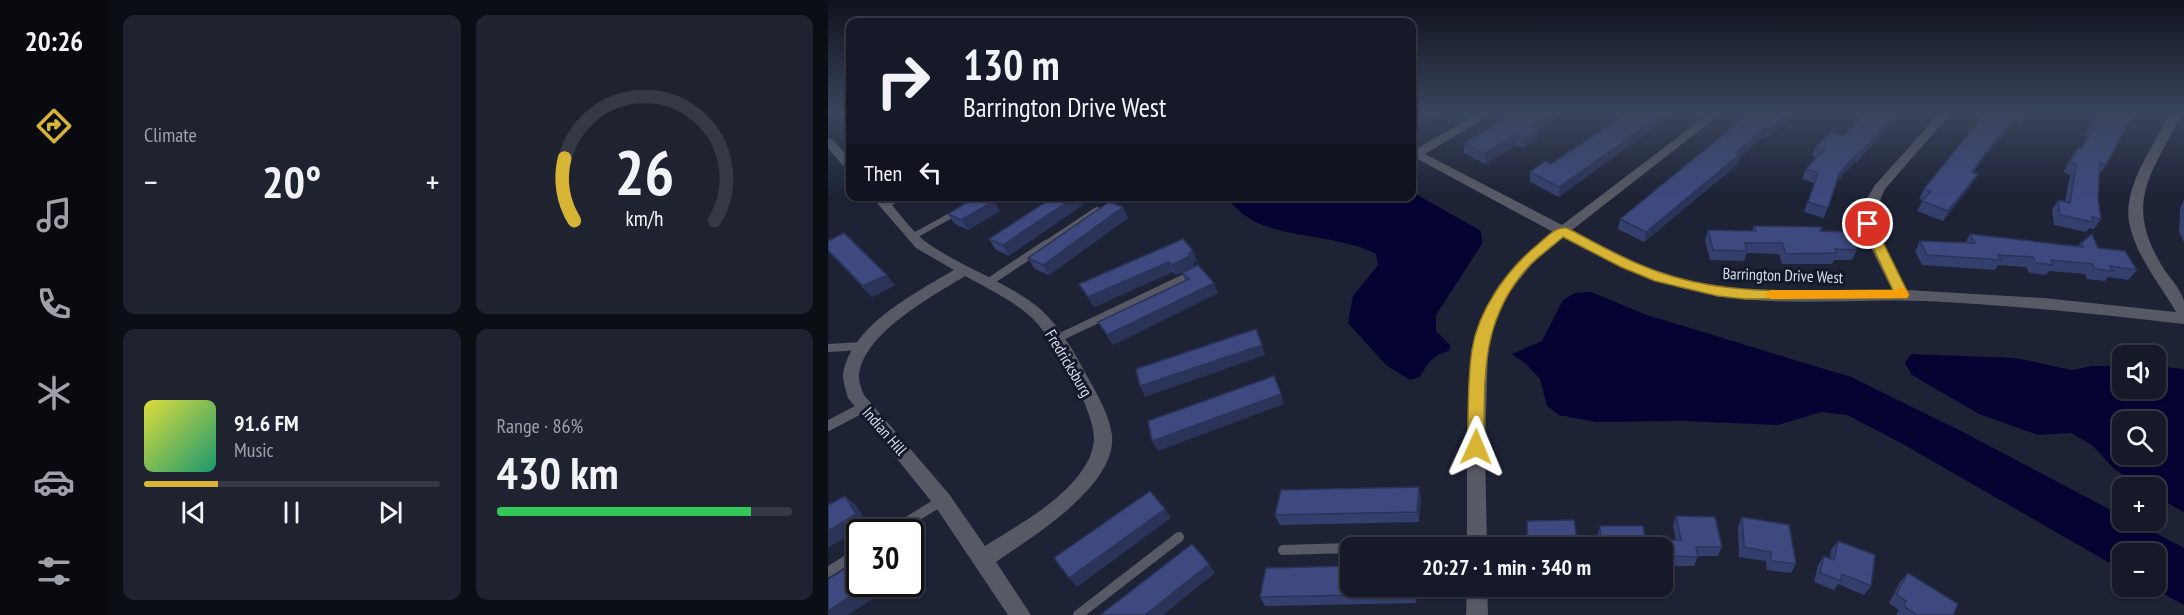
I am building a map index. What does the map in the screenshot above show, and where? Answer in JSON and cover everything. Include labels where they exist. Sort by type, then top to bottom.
[{"type":"street","points":[[828,141],[846,161]]},
{"type":"street","points":[[1416,152],[1436,141]]},
{"type":"street","points":[[1477,537],[1476,437],[1480,348],[1487,324],[1503,290],[1528,260],[1562,231],[1680,141]]},
{"type":"street","points":[[1902,295],[1874,240],[1868,224],[1868,211],[1871,199],[1879,188],[1921,141]]},
{"type":"street","points":[[2169,141],[2140,188],[2135,212],[2142,240],[2184,314]]},
{"type":"street","name":"Barrington Drive West","points":[[1416,154],[1626,264],[1660,278],[1718,291],[1745,294],[1902,295],[2055,304],[2184,319]]},
{"type":"street","name":"Fredricksburg","points":[[881,201],[912,237],[964,270],[989,282],[1038,315],[1056,339],[1098,414],[1103,439],[1101,451],[1088,476],[1055,508],[982,560]]},
{"type":"street","name":"Indian Hill","points":[[964,270],[884,322],[863,346],[853,364],[850,387],[942,500],[1020,615]]},
{"type":"street","points":[[1477,597],[1477,615]]},
{"type":"lane","points":[[912,237],[967,207]]},
{"type":"lane","points":[[989,282],[1097,210]]},
{"type":"lane","points":[[1056,339],[1197,272]]},
{"type":"lane","points":[[828,348],[863,346]]},
{"type":"lane","points":[[828,426],[864,407]]},
{"type":"lane","points":[[912,519],[942,500]]},
{"type":"lane","points":[[1078,615],[1179,537]]},
{"type":"lane","points":[[1283,550],[1340,548]]},
{"type":"lane","points":[[828,572],[846,561]]},
{"type":"shaded area","points":[[1416,194],[1481,231],[1482,244],[1436,315],[1436,331],[1450,345],[1449,351],[1432,360],[1420,377],[1410,380],[1386,365],[1348,323],[1353,296],[1378,265],[1376,254],[1344,243],[1274,229],[1259,223],[1230,201],[1416,201]]},
{"type":"shaded area","points":[[1591,292],[1647,315],[1851,377],[1965,433],[2112,511],[2112,531],[2151,531],[2184,548],[2184,605],[2166,595],[2166,543],[2112,543],[2112,564],[1901,443],[1847,415],[1821,412],[1778,425],[1685,421],[1596,422],[1559,415],[1547,406],[1540,379],[1526,364],[1512,354],[1542,341],[1563,300],[1575,293]]},
{"type":"shaded area","points":[[1911,354],[2015,358],[2072,370],[2092,366],[2112,366],[2112,399],[2166,399],[2166,367],[2184,369],[2184,512],[2166,502],[2166,477],[2126,477],[2114,469],[2092,445],[2071,433],[2038,435],[1979,414],[1912,375],[1905,363]]},
{"type":"building","points":[[1468,141],[1506,141],[1484,154],[1464,143]]},
{"type":"building","points":[[1586,141],[1624,141],[1559,187],[1530,172],[1546,161],[1551,164]]},
{"type":"building","points":[[1716,141],[1750,141],[1737,152],[1740,154],[1646,232],[1620,219]]},
{"type":"building","points":[[1822,141],[1871,141],[1839,174],[1828,208],[1808,202],[1818,173],[1806,169],[1824,149],[1816,146]]},
{"type":"building","points":[[1963,141],[1995,141],[1972,172],[1978,174],[1948,211],[1922,201],[1931,191],[1924,189]]},
{"type":"building","points":[[2086,141],[2119,141],[2106,165],[2100,163],[2098,199],[2101,219],[2092,217],[2093,222],[2060,215],[2058,200],[2070,203],[2076,165],[2069,162],[2078,148],[2081,149]]},
{"type":"building","points":[[970,201],[994,201],[961,220],[948,214]]},
{"type":"building","points":[[1047,201],[1069,201],[1003,245],[989,239]]},
{"type":"building","points":[[1109,202],[1123,207],[1043,265],[1028,258]]},
{"type":"building","points":[[1754,226],[1822,227],[1820,231],[1850,232],[1857,250],[1835,249],[1836,253],[1786,254],[1782,243],[1745,243],[1747,251],[1713,250],[1708,230],[1756,231]]},
{"type":"building","points":[[844,233],[887,275],[863,286],[828,250],[828,241]]},
{"type":"building","points":[[1970,234],[2083,247],[2081,243],[2092,234],[2098,248],[2125,251],[2137,270],[2110,266],[2113,271],[2095,269],[2092,264],[2051,260],[2053,265],[2036,263],[2033,257],[1998,255],[2001,260],[1927,255],[1920,241],[1975,243]]},
{"type":"building","points":[[1183,239],[1193,251],[1188,254],[1190,256],[1172,265],[1169,262],[1088,297],[1079,284]]},
{"type":"building","points":[[1198,265],[1214,283],[1107,335],[1098,322],[1189,279],[1182,273]]},
{"type":"building","points":[[1256,329],[1262,345],[1140,386],[1136,369]]},
{"type":"building","points":[[1274,376],[1281,394],[1152,441],[1148,421]]},
{"type":"building","points":[[1419,487],[1417,512],[1275,515],[1281,490]]},
{"type":"building","points":[[1150,491],[1165,509],[1069,578],[1054,558]]},
{"type":"building","points":[[845,496],[856,514],[828,531],[828,505]]},
{"type":"building","points":[[1676,516],[1715,517],[1722,547],[1696,547],[1698,557],[1673,556],[1673,540],[1681,540]]},
{"type":"building","points":[[1742,517],[1789,525],[1796,564],[1771,561],[1771,552],[1744,547]]},
{"type":"building","points":[[1574,520],[1576,537],[1528,537],[1527,521]]},
{"type":"building","points":[[1600,526],[1643,526],[1644,537],[1601,537]]},
{"type":"building","points":[[1838,541],[1875,555],[1871,586],[1842,574],[1841,581],[1820,573],[1824,556],[1834,560]]},
{"type":"building","points":[[1192,544],[1209,564],[1145,615],[1100,615]]},
{"type":"building","points":[[1340,566],[1340,595],[1260,597],[1266,568]]},
{"type":"building","points":[[846,568],[846,597],[849,597],[828,611],[828,579]]},
{"type":"building","points":[[1908,573],[1958,604],[1953,615],[1917,615],[1904,606],[1906,601],[1896,594]]},
{"type":"slow traffic","points":[[1771,294],[1902,295],[1901,292]]},
{"type":"route","points":[[1476,447],[1478,366],[1480,348],[1487,324],[1503,290],[1528,260],[1562,231],[1626,264],[1660,278],[1691,286],[1745,294],[1902,295],[1868,224]]}]
